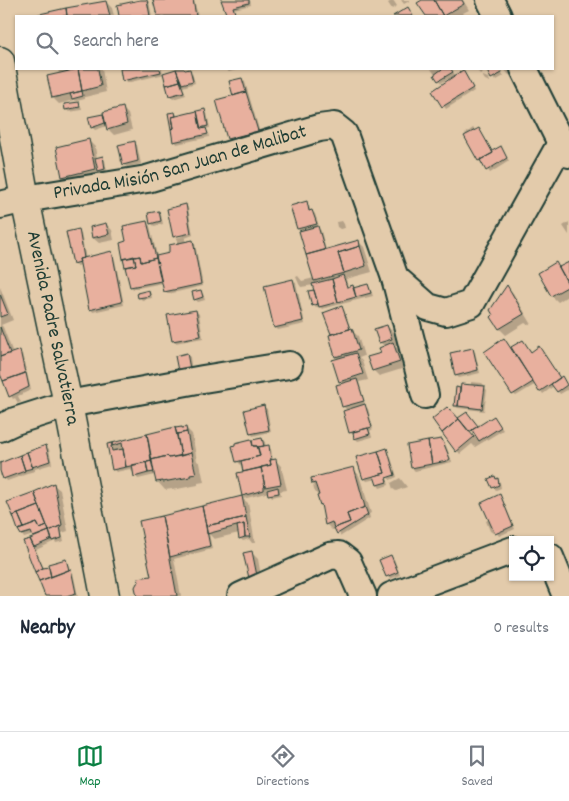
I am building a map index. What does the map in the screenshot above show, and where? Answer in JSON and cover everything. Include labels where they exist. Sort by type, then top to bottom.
[{"type":"main road","name":"Avenida Padre Salvatierra","points":[[0,61],[13,202],[68,404],[105,596]]},
{"type":"street","points":[[490,0],[498,15]]},
{"type":"street","points":[[395,278],[428,308],[446,312],[471,304],[565,149],[525,70]]},
{"type":"street","name":"Privada Misión San Juan de Malibat","points":[[13,202],[146,179],[319,128],[334,126],[344,134],[395,278]]},
{"type":"street","points":[[395,278],[425,395]]},
{"type":"street","points":[[0,428],[68,404],[289,365]]},
{"type":"street","points":[[390,596],[509,551]]},
{"type":"street","points":[[241,596],[330,556],[340,555],[348,562],[363,596]]},
{"type":"street","points":[[554,567],[566,596]]},
{"type":"building","points":[[147,0],[150,15],[119,15],[117,5]]},
{"type":"building","points":[[153,0],[193,0],[196,15],[157,15]]},
{"type":"building","points":[[221,0],[249,0],[249,3],[233,7],[236,15],[227,15]]},
{"type":"building","points":[[422,0],[434,0],[442,15],[425,15],[417,3]]},
{"type":"building","points":[[434,0],[462,0],[464,4],[442,15]]},
{"type":"building","points":[[106,1],[110,15],[67,15],[66,8]]},
{"type":"building","points":[[408,7],[412,15],[395,15]]},
{"type":"building","points":[[66,8],[67,15],[35,15]]},
{"type":"building","points":[[78,70],[82,91],[52,98],[47,76]]},
{"type":"building","points":[[78,70],[98,70],[101,86],[82,91]]},
{"type":"building","points":[[120,70],[160,70],[161,72],[122,81]]},
{"type":"building","points":[[176,70],[180,81],[166,85],[163,73]]},
{"type":"building","points":[[176,70],[190,70],[193,81],[182,84]]},
{"type":"building","points":[[441,70],[452,70],[453,72],[438,81],[434,75]]},
{"type":"building","points":[[463,70],[473,88],[442,107],[432,91]]},
{"type":"building","points":[[486,70],[500,70],[502,73],[491,79]]},
{"type":"building","points":[[242,78],[246,92],[233,96],[229,81]]},
{"type":"building","points":[[180,81],[184,92],[169,96],[166,85]]},
{"type":"building","points":[[82,91],[83,96],[72,99],[70,94]]},
{"type":"building","points":[[246,92],[258,131],[227,139],[216,100]]},
{"type":"building","points":[[79,102],[80,107],[65,110],[64,104]]},
{"type":"building","points":[[123,107],[127,124],[107,130],[103,112]]},
{"type":"building","points":[[205,109],[208,126],[200,128],[197,111]]},
{"type":"building","points":[[197,111],[201,129],[206,128],[208,134],[173,142],[171,129],[174,128],[172,117]]},
{"type":"building","points":[[175,112],[176,116],[172,117],[174,128],[171,129],[168,113]]},
{"type":"building","points":[[103,114],[105,123],[91,128],[88,117]]},
{"type":"building","points":[[479,128],[493,153],[478,161],[464,136]]},
{"type":"building","points":[[89,139],[95,169],[62,177],[56,147]]},
{"type":"building","points":[[135,141],[138,161],[123,165],[118,145]]},
{"type":"building","points":[[501,146],[507,158],[486,171],[480,160]]},
{"type":"building","points":[[103,156],[105,169],[98,171],[95,158]]},
{"type":"building","points":[[307,201],[309,211],[312,210],[317,224],[297,229],[290,206]]},
{"type":"building","points":[[186,204],[191,233],[173,237],[167,209]]},
{"type":"building","points":[[159,211],[161,221],[150,224],[148,213]]},
{"type":"building","points":[[147,221],[156,258],[141,262],[140,256],[123,259],[120,243],[126,241],[123,226]]},
{"type":"building","points":[[106,223],[109,234],[92,238],[90,227]]},
{"type":"building","points":[[318,226],[325,250],[306,255],[299,231]]},
{"type":"building","points":[[79,229],[84,258],[79,259],[80,262],[73,264],[66,232]]},
{"type":"building","points":[[193,240],[201,284],[164,292],[156,256],[169,253],[169,245]]},
{"type":"building","points":[[359,240],[360,246],[338,253],[344,273],[314,281],[306,255]]},
{"type":"building","points":[[360,246],[366,266],[344,273],[338,253]]},
{"type":"building","points":[[112,251],[122,302],[89,310],[79,259]]},
{"type":"building","points":[[134,256],[136,265],[125,267],[123,259]]},
{"type":"building","points":[[140,256],[141,262],[156,258],[161,281],[130,287],[125,267],[136,265],[134,257]]},
{"type":"building","points":[[556,262],[569,286],[551,296],[538,273]]},
{"type":"building","points":[[569,262],[569,285],[559,267]]},
{"type":"building","points":[[343,275],[347,287],[353,285],[356,297],[338,302],[332,279]]},
{"type":"building","points":[[293,279],[303,321],[274,328],[264,286]]},
{"type":"building","points":[[332,279],[338,302],[319,307],[312,284]]},
{"type":"building","points":[[368,284],[371,293],[356,297],[353,288]]},
{"type":"building","points":[[507,285],[524,314],[499,329],[491,317],[493,315],[490,310]]},
{"type":"building","points":[[149,290],[150,296],[138,298],[137,293]]},
{"type":"building","points":[[201,290],[203,297],[194,300],[192,292]]},
{"type":"building","points":[[314,290],[318,304],[312,306],[308,291]]},
{"type":"building","points":[[0,294],[8,314],[0,317]]},
{"type":"building","points":[[342,306],[350,329],[331,334],[323,313]]},
{"type":"building","points":[[196,310],[201,336],[172,341],[167,315]]},
{"type":"building","points":[[387,325],[392,339],[379,343],[374,329]]},
{"type":"building","points":[[0,327],[10,353],[0,357]]},
{"type":"building","points":[[352,328],[359,350],[335,357],[329,335]]},
{"type":"building","points":[[504,338],[533,382],[512,395],[484,352]]},
{"type":"building","points":[[523,340],[531,352],[539,346],[560,378],[539,392],[511,347]]},
{"type":"building","points":[[393,342],[400,362],[372,371],[367,357],[381,353],[379,348]]},
{"type":"building","points":[[473,348],[478,370],[455,376],[450,353]]},
{"type":"building","points":[[20,350],[25,373],[3,381],[0,374],[0,357]]},
{"type":"building","points":[[187,353],[190,369],[178,371],[175,356]]},
{"type":"building","points":[[356,353],[363,374],[339,382],[332,360]]},
{"type":"building","points":[[26,373],[29,387],[9,397],[3,381]]},
{"type":"building","points":[[562,376],[567,385],[557,392],[551,384]]},
{"type":"building","points":[[357,379],[364,401],[342,407],[336,385]]},
{"type":"building","points":[[461,384],[485,386],[482,409],[458,406]]},
{"type":"building","points":[[456,387],[460,388],[458,406],[454,406]]},
{"type":"building","points":[[365,404],[372,427],[349,433],[343,411]]},
{"type":"building","points":[[264,405],[269,430],[250,434],[244,410]]},
{"type":"building","points":[[447,407],[459,419],[442,433],[432,419]]},
{"type":"building","points":[[467,412],[478,426],[469,432],[458,418]]},
{"type":"building","points":[[494,416],[501,427],[479,441],[472,430]]},
{"type":"building","points":[[459,419],[474,437],[456,452],[442,433]]},
{"type":"building","points":[[175,427],[181,456],[169,458],[167,456],[151,460],[147,434]]},
{"type":"building","points":[[186,427],[187,432],[177,434],[175,428]]},
{"type":"building","points":[[368,428],[370,434],[354,439],[353,432]]},
{"type":"building","points":[[187,432],[191,453],[181,456],[177,434]]},
{"type":"building","points":[[147,434],[152,461],[126,467],[122,443],[112,446],[112,443]]},
{"type":"building","points":[[262,438],[264,446],[253,446],[252,440]]},
{"type":"building","points":[[251,439],[253,446],[257,446],[260,456],[236,462],[232,446],[235,443]]},
{"type":"building","points":[[442,439],[450,459],[432,464],[428,441]]},
{"type":"building","points":[[428,441],[432,464],[411,468],[407,445]]},
{"type":"building","points":[[112,443],[112,451],[123,449],[126,467],[112,470],[107,444]]},
{"type":"building","points":[[46,445],[50,461],[32,467],[27,452]]},
{"type":"building","points":[[269,445],[271,465],[243,472],[241,461],[260,456],[258,447]]},
{"type":"building","points":[[387,448],[395,475],[386,478],[387,482],[377,485],[374,476],[385,473],[378,451]]},
{"type":"building","points":[[378,451],[385,473],[363,479],[356,457]]},
{"type":"building","points":[[27,452],[33,468],[25,470],[20,455]]},
{"type":"building","points":[[191,453],[196,474],[190,475],[190,477],[156,482],[151,460]]},
{"type":"building","points":[[20,455],[25,471],[3,479],[0,463]]},
{"type":"building","points":[[276,459],[281,484],[265,487],[261,467],[271,465],[270,460]]},
{"type":"building","points":[[152,461],[154,472],[148,473],[146,462]]},
{"type":"building","points":[[146,462],[148,473],[134,477],[132,465]]},
{"type":"building","points":[[354,467],[365,507],[347,514],[350,522],[334,528],[332,522],[325,525],[321,504],[317,496],[319,495],[315,483],[312,484],[311,478]]},
{"type":"building","points":[[261,468],[265,486],[264,490],[242,496],[237,473]]},
{"type":"building","points":[[495,476],[496,479],[498,478],[499,485],[492,488],[488,479]]},
{"type":"building","points":[[54,483],[62,525],[49,531],[34,492]]},
{"type":"building","points":[[278,487],[279,493],[268,495],[267,490]]},
{"type":"building","points":[[34,492],[39,506],[13,516],[7,502]]},
{"type":"building","points":[[500,494],[513,526],[495,534],[481,503]]},
{"type":"building","points":[[242,496],[246,517],[206,526],[202,506]]},
{"type":"building","points":[[39,506],[47,526],[40,529],[37,523],[24,528],[18,514]]},
{"type":"building","points":[[202,506],[210,546],[170,557],[162,516]]},
{"type":"building","points":[[365,507],[368,515],[337,534],[334,528],[350,522],[347,514]]},
{"type":"building","points":[[18,514],[24,528],[18,530],[13,516]]},
{"type":"building","points":[[162,516],[177,596],[137,596],[135,587],[139,582],[138,578],[151,576],[139,521]]},
{"type":"building","points":[[246,517],[250,537],[245,537],[244,524],[207,534],[206,526]]},
{"type":"building","points":[[37,523],[40,529],[47,526],[49,531],[33,537],[31,532],[21,535],[18,530]]},
{"type":"building","points":[[244,524],[245,537],[239,539],[237,526]]},
{"type":"building","points":[[60,526],[62,538],[52,541],[49,531]]},
{"type":"building","points":[[49,531],[52,539],[34,547],[30,539]]},
{"type":"building","points":[[30,539],[43,568],[35,572],[23,541]]},
{"type":"building","points":[[252,551],[257,576],[249,578],[243,553]]},
{"type":"building","points":[[391,555],[398,572],[386,577],[379,560]]},
{"type":"building","points":[[66,559],[69,570],[51,577],[48,564]]},
{"type":"building","points":[[49,567],[51,577],[39,581],[35,572]]},
{"type":"building","points":[[71,569],[76,593],[66,596],[45,596],[39,581]]}]
